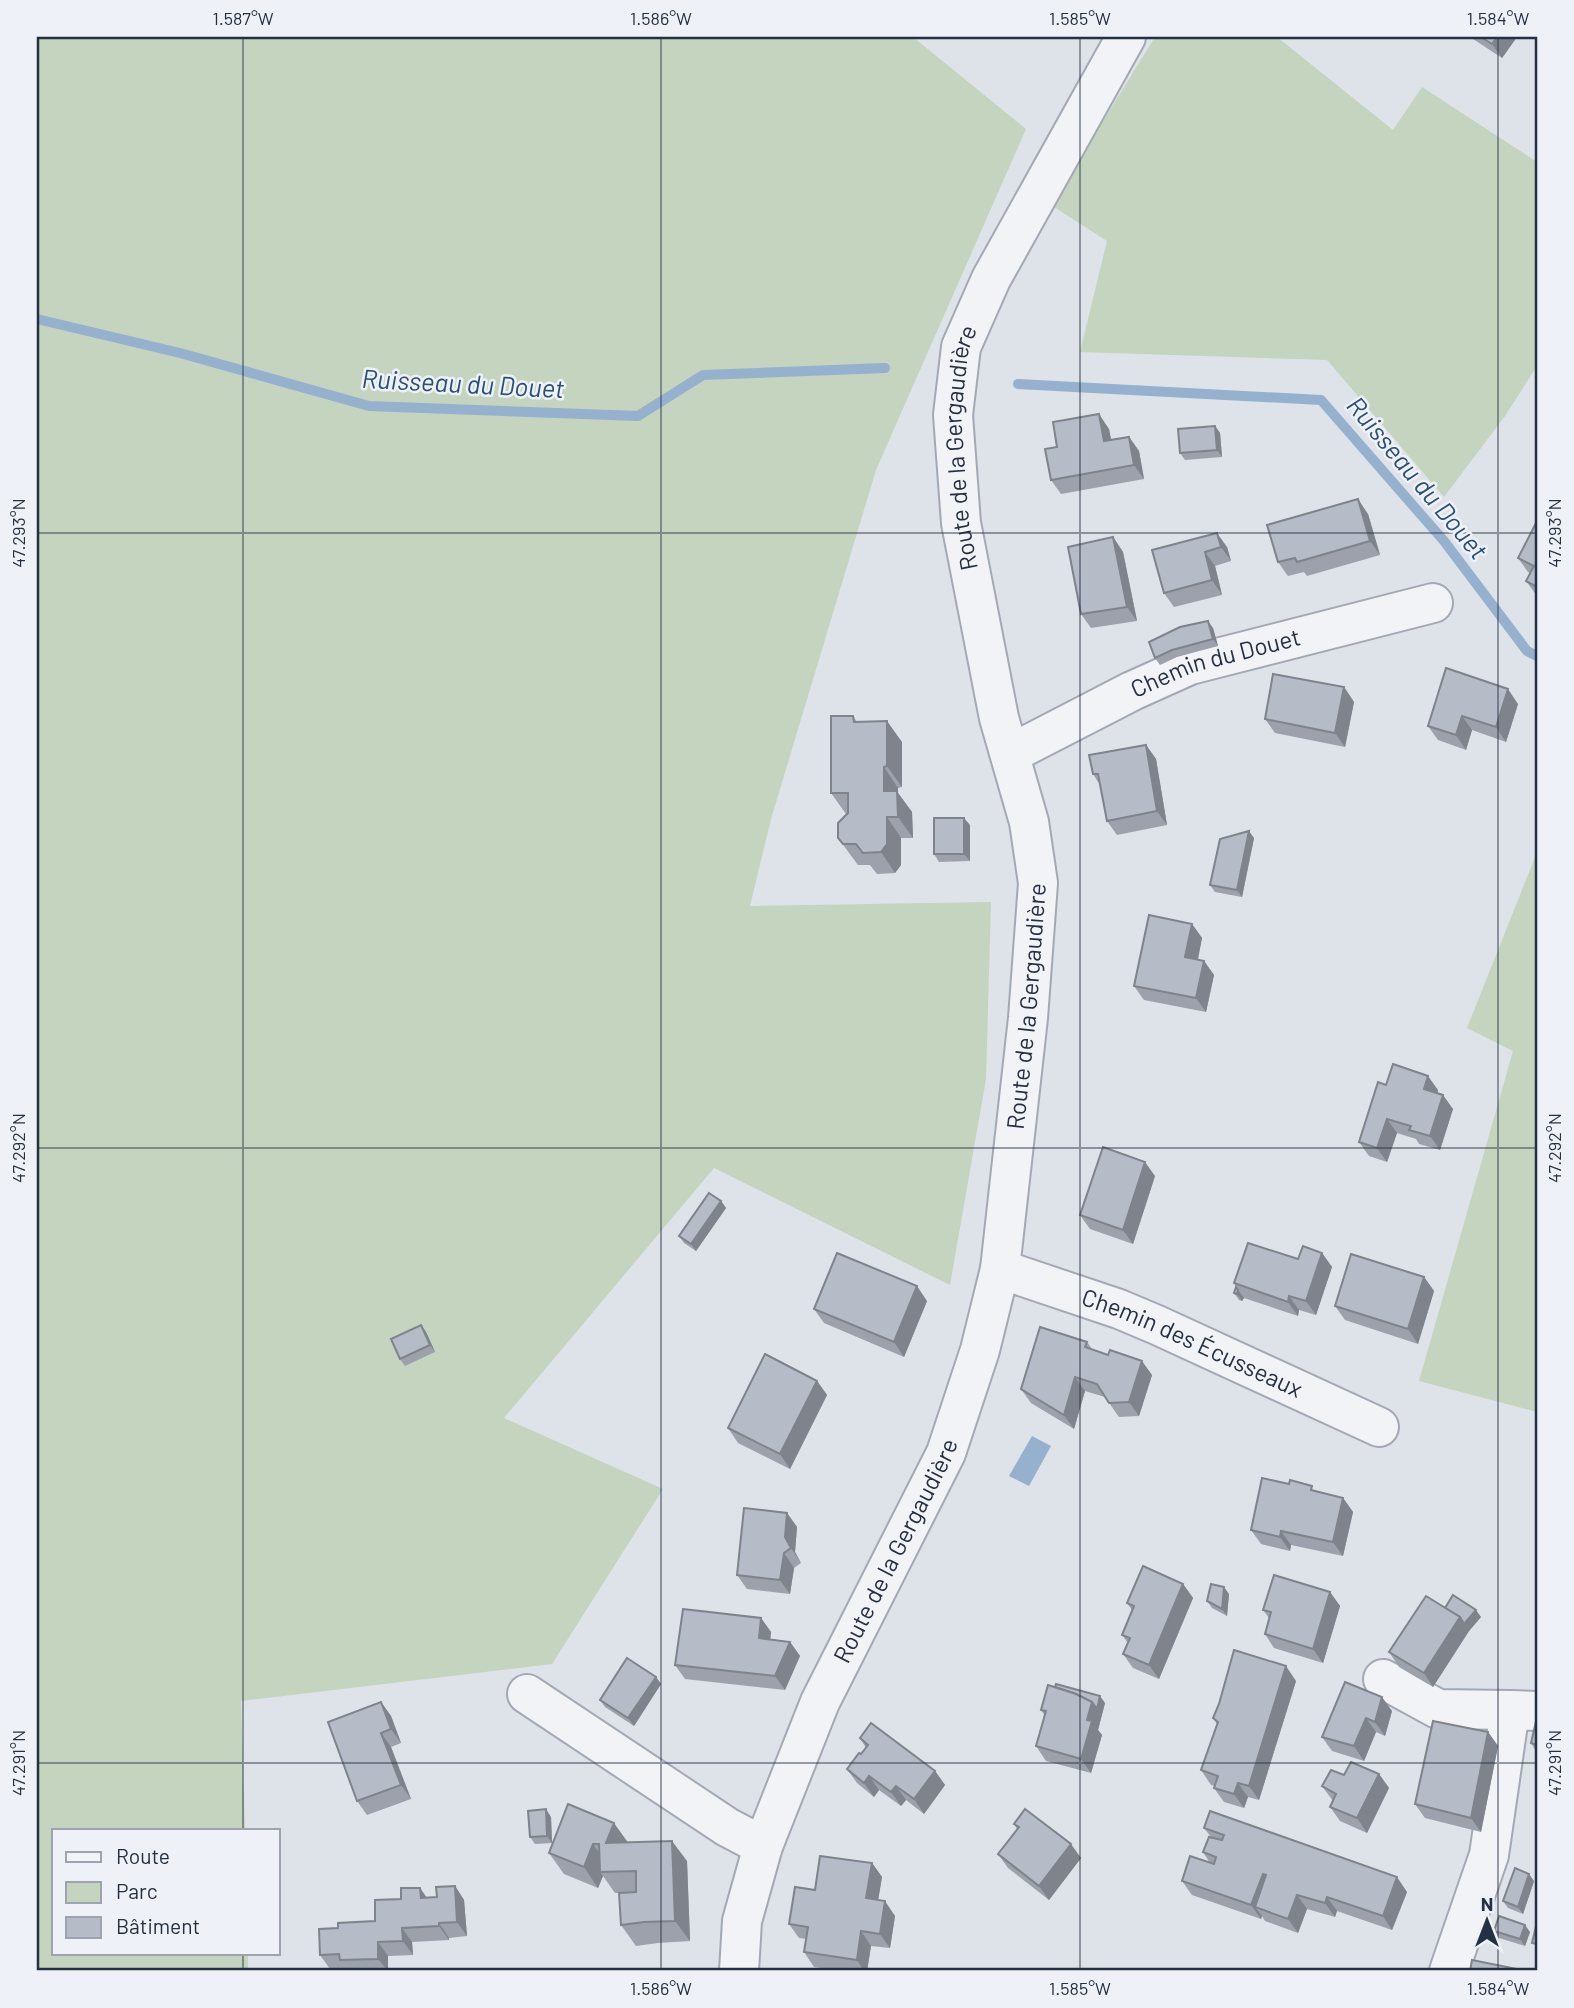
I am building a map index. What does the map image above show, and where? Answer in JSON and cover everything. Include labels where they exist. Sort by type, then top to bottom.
[{"type":"street","name":"Route de la Gergaudière","points":[[739,1971],[742,1921],[763,1846],[820,1702],[946,1453],[980,1350],[1000,1269],[1028,1018],[1038,883],[1029,822],[999,718],[961,523],[953,415],[961,347],[991,279],[1126,37]]},
{"type":"street","name":"Chemin du Douet","points":[[1010,754],[1132,691],[1190,665],[1433,603]]},
{"type":"street","name":"Chemin des Écusseaux","points":[[1000,1269],[1119,1309],[1379,1427]]},
{"type":"street","points":[[1383,1679],[1438,1709],[1524,1711],[1489,1855],[1449,1971]]},
{"type":"street","points":[[527,1694],[727,1827],[763,1846]]},
{"type":"green space","points":[[37,37],[913,37],[1026,129],[876,470],[771,819],[750,906],[991,902],[986,1079],[950,1285],[714,1168],[504,1418],[663,1489],[552,1664],[241,1701],[245,1829],[52,1829],[52,1955],[248,1955],[248,1971],[37,1971]]},
{"type":"green space","points":[[1155,37],[1277,37],[1393,130],[1422,87],[1537,162],[1537,366],[1505,416],[1444,497],[1327,360],[1080,352],[1107,241],[1051,205]]},
{"type":"green space","points":[[1537,852],[1537,1412],[1419,1381],[1513,1051],[1467,1028]]},
{"type":"water","points":[[1032,1436],[1051,1446],[1029,1486],[1009,1476]]},
{"type":"building","points":[[1481,37],[1497,37],[1492,44]]},
{"type":"building","points":[[1099,414],[1104,441],[1129,437],[1134,465],[1051,480],[1045,449],[1057,447],[1053,422]]},
{"type":"building","points":[[1215,426],[1217,450],[1180,453],[1178,429]]},
{"type":"building","points":[[1358,499],[1370,541],[1297,562],[1295,558],[1278,562],[1267,525]]},
{"type":"building","points":[[1537,521],[1537,587],[1526,581],[1534,566],[1518,558]]},
{"type":"building","points":[[1217,533],[1221,547],[1205,552],[1212,580],[1164,593],[1152,550]]},
{"type":"building","points":[[1113,537],[1127,607],[1081,614],[1068,547]]},
{"type":"building","points":[[1208,621],[1213,639],[1172,650],[1155,658],[1149,642],[1180,627]]},
{"type":"building","points":[[1446,668],[1508,689],[1496,727],[1462,716],[1456,735],[1428,726]]},
{"type":"building","points":[[1273,674],[1344,687],[1335,733],[1265,719]]},
{"type":"building","points":[[831,716],[853,716],[854,722],[887,721],[884,791],[897,791],[898,817],[887,817],[887,844],[881,852],[863,853],[856,844],[843,844],[838,838],[838,823],[848,813],[848,793],[831,793]]},
{"type":"building","points":[[1146,745],[1157,811],[1107,821],[1098,774],[1093,774],[1089,755]]},
{"type":"building","points":[[934,818],[964,818],[964,854],[934,854]]},
{"type":"building","points":[[1249,831],[1237,890],[1210,885],[1220,839]]},
{"type":"building","points":[[1149,915],[1192,924],[1185,957],[1204,961],[1196,998],[1134,986]]},
{"type":"building","points":[[1393,1064],[1428,1076],[1424,1089],[1443,1095],[1430,1136],[1409,1130],[1411,1126],[1387,1119],[1377,1148],[1359,1142],[1378,1082],[1386,1085]]},
{"type":"building","points":[[1103,1147],[1145,1162],[1123,1230],[1080,1215]]},
{"type":"building","points":[[709,1193],[721,1201],[691,1244],[679,1236]]},
{"type":"building","points":[[1248,1243],[1298,1259],[1303,1246],[1322,1253],[1306,1301],[1289,1296],[1288,1302],[1234,1283]]},
{"type":"building","points":[[837,1253],[917,1286],[894,1342],[814,1309]]},
{"type":"building","points":[[1351,1254],[1424,1277],[1408,1329],[1335,1306]]},
{"type":"building","points":[[421,1325],[430,1345],[400,1359],[391,1339]]},
{"type":"building","points":[[1040,1327],[1087,1342],[1085,1347],[1108,1355],[1110,1350],[1142,1361],[1129,1402],[1109,1403],[1097,1384],[1075,1377],[1064,1415],[1021,1389]]},
{"type":"building","points":[[765,1354],[817,1381],[780,1454],[728,1428]]},
{"type":"building","points":[[1262,1478],[1289,1484],[1290,1480],[1312,1486],[1311,1490],[1343,1498],[1333,1542],[1281,1531],[1280,1537],[1251,1530]]},
{"type":"building","points":[[744,1508],[787,1513],[785,1537],[791,1548],[784,1553],[780,1580],[737,1575]]},
{"type":"building","points":[[1143,1566],[1183,1584],[1149,1665],[1123,1654],[1130,1638],[1122,1635],[1134,1606],[1127,1603]]},
{"type":"building","points":[[1274,1575],[1330,1592],[1313,1649],[1265,1634],[1271,1612],[1263,1610]]},
{"type":"building","points":[[1211,1584],[1224,1587],[1222,1609],[1207,1601]]},
{"type":"building","points":[[1453,1595],[1476,1610],[1464,1624],[1460,1617],[1445,1608]]},
{"type":"building","points":[[1426,1596],[1460,1617],[1424,1673],[1389,1652]]},
{"type":"building","points":[[683,1609],[761,1618],[759,1638],[790,1642],[775,1676],[675,1665]]},
{"type":"building","points":[[1234,1650],[1286,1666],[1249,1786],[1238,1783],[1234,1794],[1214,1788],[1218,1776],[1201,1770],[1218,1722],[1213,1718]]},
{"type":"building","points":[[627,1658],[656,1677],[628,1718],[600,1700]]},
{"type":"building","points":[[1345,1682],[1382,1697],[1375,1722],[1366,1718],[1354,1746],[1322,1737]]},
{"type":"building","points":[[1056,1684],[1100,1696],[1097,1709],[1092,1702],[1055,1687]]},
{"type":"building","points":[[1048,1685],[1092,1702],[1087,1720],[1092,1721],[1081,1759],[1036,1746],[1046,1711],[1041,1710]]},
{"type":"building","points":[[381,1702],[391,1729],[381,1733],[401,1785],[357,1801],[328,1722]]},
{"type":"building","points":[[1537,1717],[1537,1745],[1531,1743]]},
{"type":"building","points":[[1433,1721],[1488,1732],[1471,1818],[1415,1804]]},
{"type":"building","points":[[871,1723],[935,1771],[914,1799],[896,1786],[891,1792],[869,1776],[864,1783],[847,1769],[868,1745],[860,1738]]},
{"type":"building","points":[[1351,1762],[1379,1774],[1357,1818],[1330,1807],[1336,1794],[1322,1786],[1331,1770],[1344,1775]]},
{"type":"building","points":[[568,1804],[614,1823],[606,1843],[672,1841],[675,1921],[621,1925],[619,1893],[636,1892],[636,1871],[600,1872],[599,1844],[593,1844],[584,1867],[549,1853]]},
{"type":"building","points":[[546,1809],[547,1836],[530,1837],[528,1811]]},
{"type":"building","points":[[1025,1809],[1071,1844],[1039,1886],[998,1854],[1019,1827],[1014,1824]]},
{"type":"building","points":[[1210,1811],[1397,1877],[1383,1916],[1327,1897],[1325,1903],[1297,1895],[1288,1919],[1255,1907],[1266,1875],[1263,1874],[1251,1905],[1182,1881],[1190,1856],[1214,1864],[1216,1857],[1203,1852],[1209,1837],[1222,1840],[1224,1835],[1204,1828]]},
{"type":"building","points":[[820,1856],[872,1863],[866,1898],[885,1901],[880,1934],[861,1931],[857,1960],[804,1952],[808,1927],[789,1924],[795,1887],[815,1890]]},
{"type":"building","points":[[1515,1868],[1529,1874],[1518,1907],[1503,1901]]},
{"type":"building","points":[[455,1886],[457,1922],[402,1928],[403,1941],[378,1942],[378,1959],[340,1960],[339,1954],[320,1955],[319,1929],[338,1928],[338,1923],[375,1921],[375,1900],[401,1899],[401,1888],[420,1888],[421,1898],[437,1897],[436,1887]]},
{"type":"building","points":[[1499,1916],[1525,1925],[1520,1939],[1494,1931]]},
{"type":"building","points":[[1537,1922],[1537,1944],[1532,1943]]},
{"type":"building","points":[[1472,1960],[1522,1970],[1522,1971],[1470,1971]]},
{"type":"waterway","name":"Ruisseau du Douet","points":[[37,319],[180,353],[369,406],[638,416],[703,375],[885,368]]},
{"type":"waterway","name":"Ruisseau du Douet","points":[[1018,384],[1321,400],[1444,541],[1527,651],[1537,656]]}]
